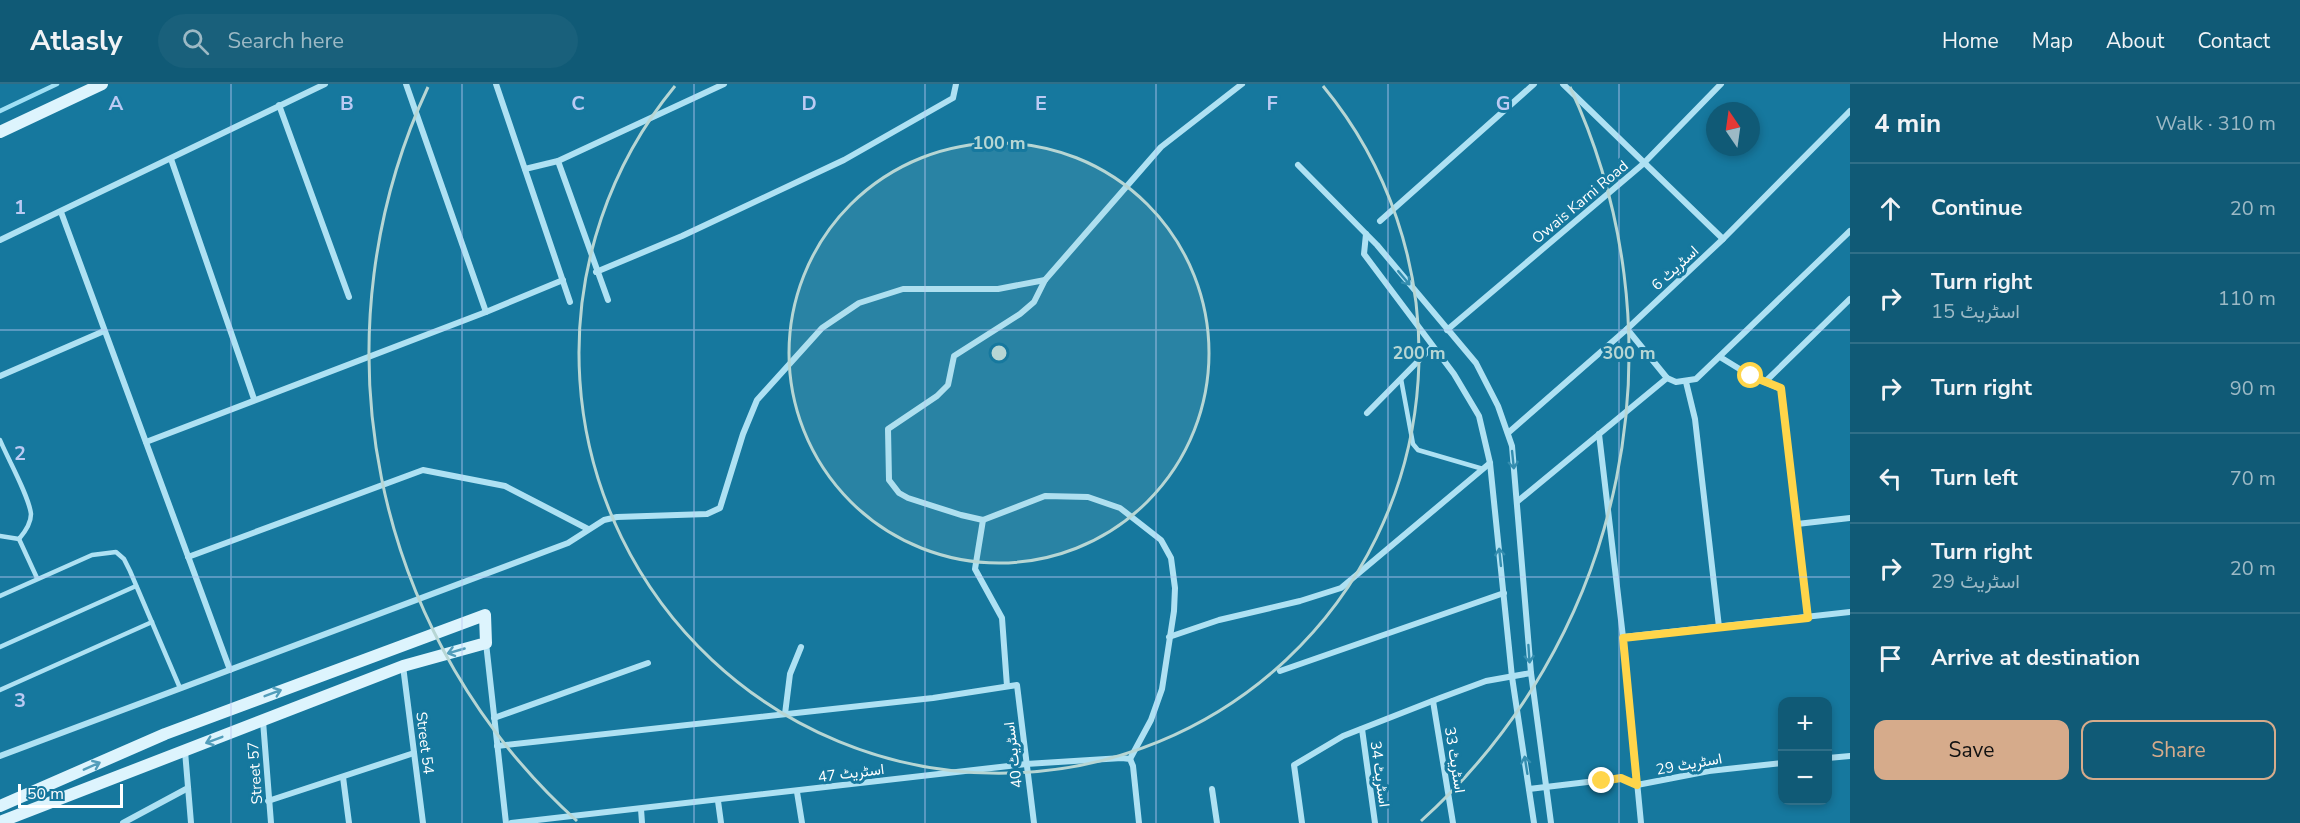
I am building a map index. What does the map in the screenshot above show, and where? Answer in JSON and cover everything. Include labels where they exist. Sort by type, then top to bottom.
[{"type":"street","points":[[0,132],[102,84]]},
{"type":"street","points":[[0,240],[325,84]]},
{"type":"street","points":[[406,84],[486,312]]},
{"type":"street","points":[[496,84],[570,302]]},
{"type":"street","points":[[525,169],[558,161],[724,84]]},
{"type":"street","points":[[596,272],[682,236],[844,160],[953,98],[956,84]]},
{"type":"street","points":[[1139,823],[1130,759],[1155,711],[1162,689],[1175,600],[1171,558],[1161,540],[1120,508],[1088,497],[1056,495],[1035,500],[983,519],[961,515],[899,493],[889,480],[888,429],[938,396],[948,385],[954,356],[1020,314],[1034,302],[1045,280],[1161,147],[1242,84]]},
{"type":"street","points":[[1380,221],[1534,84]]},
{"type":"street","points":[[1563,84],[1723,239]]},
{"type":"street","name":"Owais Karni Road","points":[[1447,330],[1643,164],[1721,84]]},
{"type":"street","points":[[279,105],[349,297]]},
{"type":"street","name":"اسٹریٹ 6","points":[[1508,433],[1628,329],[1723,239],[1850,111]]},
{"type":"street","points":[[171,159],[254,399]]},
{"type":"street","points":[[558,161],[596,272],[608,300]]},
{"type":"street","points":[[1298,165],[1366,234],[1476,363],[1498,406],[1512,446],[1531,673],[1551,823]]},
{"type":"street","points":[[62,212],[230,670]]},
{"type":"street","points":[[1628,329],[1667,378],[1686,382],[1696,379],[1850,231]]},
{"type":"street","points":[[1366,234],[1364,254],[1454,374],[1479,416],[1490,463],[1512,678],[1534,823]]},
{"type":"street","points":[[147,442],[254,399],[486,312],[563,280]]},
{"type":"street","points":[[0,756],[568,543],[588,529],[617,517],[707,514],[720,508],[743,434],[757,400],[822,328],[859,303],[903,289],[998,289],[1045,280]]},
{"type":"street","points":[[1765,382],[1850,299]]},
{"type":"street","points":[[0,376],[104,331]]},
{"type":"street","points":[[1367,413],[1432,347]]},
{"type":"street","points":[[1720,357],[1765,382],[1781,388],[1808,618]]},
{"type":"street","points":[[1518,501],[1667,378]]},
{"type":"street","points":[[1686,382],[1695,419],[1719,627]]},
{"type":"street","points":[[1599,434],[1623,638],[1641,823]]},
{"type":"street","points":[[1168,637],[1219,620],[1300,601],[1341,588],[1490,463]]},
{"type":"street","points":[[188,557],[423,470],[505,486],[588,529]]},
{"type":"street","points":[[1797,524],[1850,518]]},
{"type":"street","points":[[497,746],[933,698],[1006,686],[1002,618],[975,569],[983,519]]},
{"type":"street","points":[[1280,671],[1503,593]]},
{"type":"street","points":[[1623,638],[1850,612]]},
{"type":"street","points":[[0,807],[165,734],[485,615],[486,643],[506,823]]},
{"type":"street","points":[[0,822],[403,666],[486,643]]},
{"type":"street","points":[[785,714],[790,674],[801,647]]},
{"type":"street","points":[[494,718],[648,663]]},
{"type":"street","name":"Street 54","points":[[403,666],[423,823]]},
{"type":"street","points":[[1302,823],[1294,765],[1343,736],[1433,700],[1486,681],[1531,673]]},
{"type":"street","name":"اسٹریٹ 40","points":[[1006,686],[1017,685],[1034,823]]},
{"type":"street","name":"اسٹریٹ 33","points":[[1433,700],[1453,823]]},
{"type":"street","name":"Street 57","points":[[263,721],[271,823]]},
{"type":"street","name":"اسٹریٹ 34","points":[[1362,729],[1375,823]]},
{"type":"street","points":[[185,751],[191,823]]},
{"type":"street","points":[[268,801],[414,753]]},
{"type":"street","points":[[1832,758],[1850,756]]},
{"type":"street","name":"اسٹریٹ 47","points":[[511,823],[1026,764],[1130,759]]},
{"type":"street","name":"اسٹریٹ 29","points":[[1529,789],[1621,778],[1637,785],[1709,771],[1778,763]]},
{"type":"street","points":[[343,777],[348,823]]},
{"type":"street","points":[[123,823],[188,788]]},
{"type":"street","points":[[1212,789],[1217,823]]},
{"type":"street","points":[[797,792],[802,823]]},
{"type":"street","points":[[718,801],[721,823]]},
{"type":"street","points":[[641,809],[642,823]]},
{"type":"lane","points":[[1401,379],[1413,444],[1418,450],[1483,469]]},
{"type":"lane","points":[[0,440],[27,499],[31,516],[27,529],[19,539]]},
{"type":"lane","points":[[0,536],[19,539]]},
{"type":"lane","points":[[19,539],[37,578]]},
{"type":"lane","points":[[0,596],[37,578],[107,551],[116,552],[124,558],[180,688]]},
{"type":"lane","points":[[0,647],[136,586]]},
{"type":"lane","points":[[0,690],[152,622]]},
{"type":"waterway","points":[[0,111],[57,84]]},
{"type":"route","points":[[1602,781],[1621,778],[1637,785],[1623,638],[1808,618],[1781,388],[1751,376]]}]
